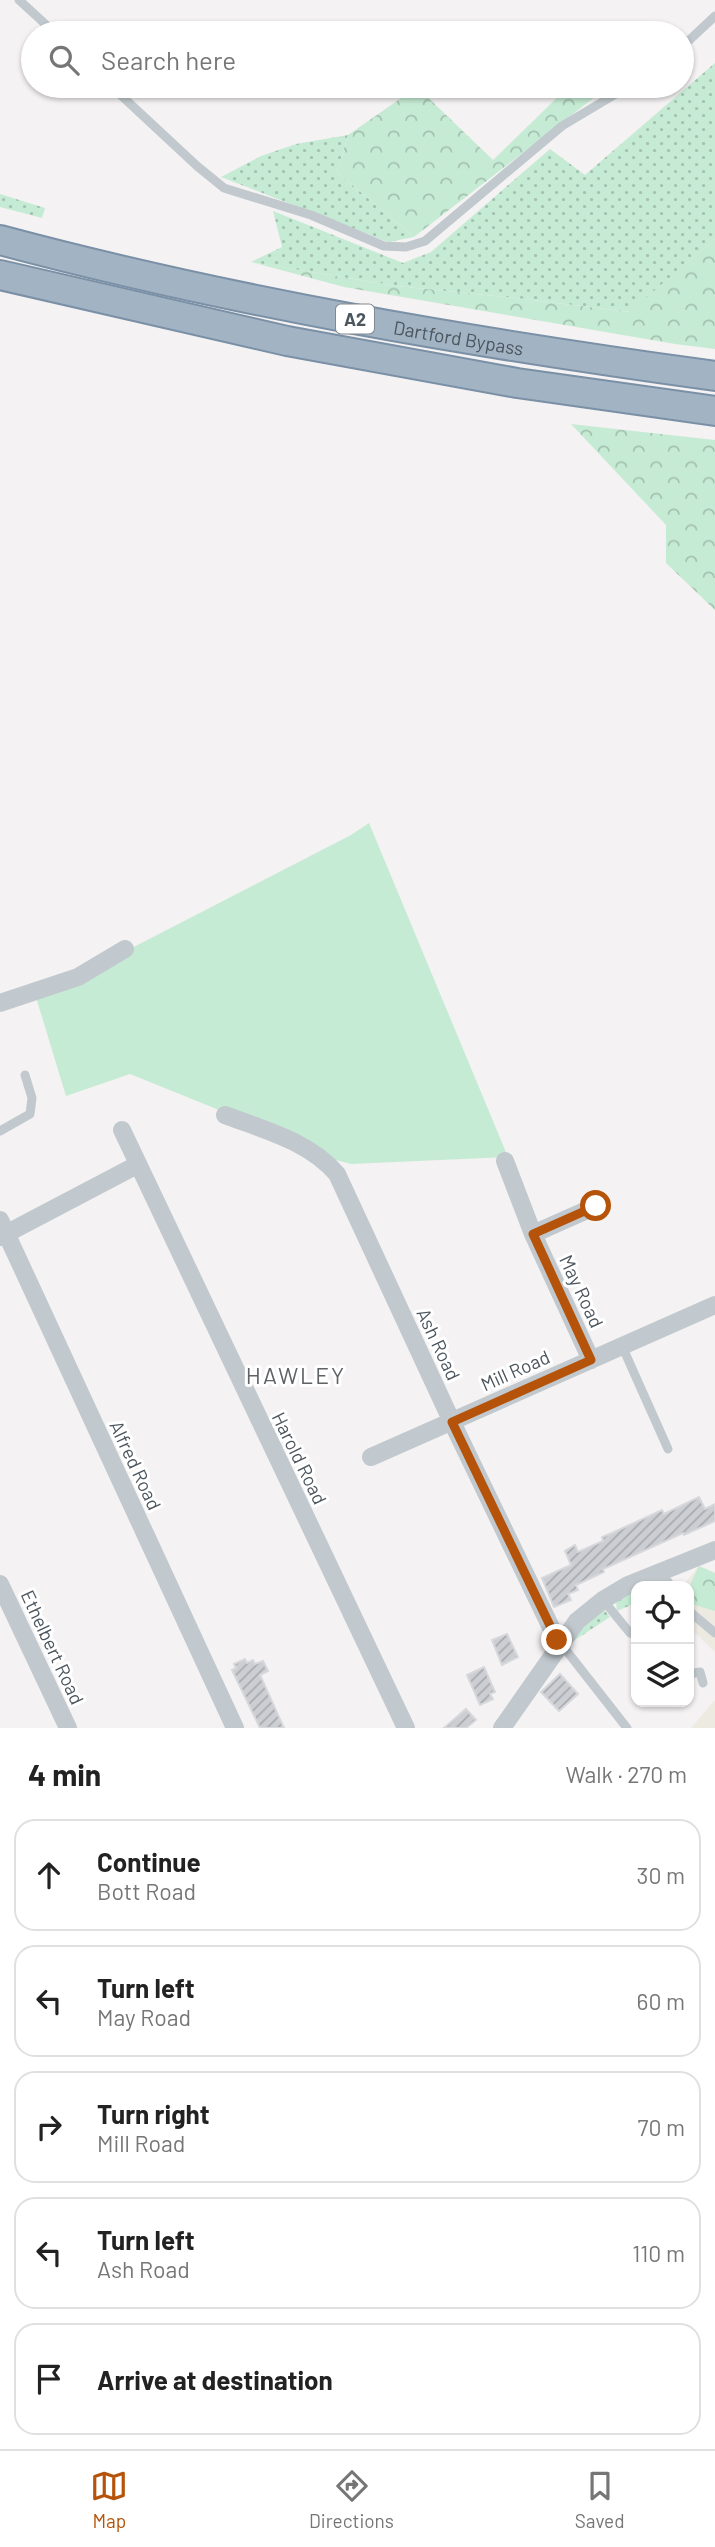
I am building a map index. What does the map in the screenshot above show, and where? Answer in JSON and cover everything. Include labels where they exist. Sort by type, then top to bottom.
[{"type":"highway","name":"Dartford Bypass","points":[[0,240],[285,306],[516,348],[715,376]]},
{"type":"highway","name":"Dartford Bypass","points":[[0,275],[301,344],[517,383],[715,411]]},
{"type":"street","points":[[0,1003],[78,977],[125,949]]},
{"type":"street","name":"Ash Road","points":[[225,1115],[304,1147],[325,1159],[337,1174],[452,1422],[557,1640],[562,1645]]},
{"type":"street","name":"Harold Road","points":[[122,1130],[406,1728]]},
{"type":"street","name":"May Road","points":[[505,1161],[533,1234],[591,1360]]},
{"type":"street","points":[[2,1230],[137,1165]]},
{"type":"street","points":[[533,1234],[596,1206]]},
{"type":"street","name":"Alfred Road","points":[[2,1230],[235,1728]]},
{"type":"street","name":"Mill Road","points":[[371,1457],[715,1306]]},
{"type":"street","points":[[502,1728],[577,1621],[603,1600],[628,1585],[715,1550]]},
{"type":"street","name":"Ethelbert Road","points":[[0,1584],[68,1728]]},
{"type":"lane","points":[[19,0],[42,21]]},
{"type":"lane","points":[[694,36],[715,16]]},
{"type":"lane","points":[[124,98],[224,188],[311,215],[384,246],[406,247],[425,241],[562,126],[609,98]]},
{"type":"lane","points":[[0,1132],[30,1114],[32,1098],[25,1075]]},
{"type":"lane","points":[[622,1346],[668,1449]]},
{"type":"lane","points":[[660,1570],[668,1581]]},
{"type":"lane","points":[[603,1600],[631,1633]]},
{"type":"lane","points":[[694,1615],[715,1633]]},
{"type":"lane","points":[[562,1645],[627,1728]]},
{"type":"lane","points":[[694,1673],[700,1672],[703,1684]]},
{"type":"shaded area","points":[[699,1566],[715,1573],[715,1652],[694,1632],[694,1581],[687,1581]]},
{"type":"shaded area","points":[[715,1700],[715,1728],[691,1728]]},
{"type":"green space","points":[[715,63],[715,239],[630,312],[397,286],[251,262],[282,247],[273,211],[403,263],[431,252],[550,149],[585,175],[674,98],[694,98],[694,81]]},
{"type":"green space","points":[[401,98],[428,98],[493,160],[557,98],[594,98],[414,237],[337,172],[348,135]]},
{"type":"green space","points":[[348,135],[337,172],[414,237],[388,242],[221,177],[261,156],[296,144]]},
{"type":"green space","points":[[0,194],[45,208],[42,218],[0,207]]},
{"type":"green space","points":[[715,239],[715,349],[344,287],[251,262],[397,286],[629,312]]},
{"type":"green space","points":[[571,424],[715,440],[715,610],[666,563],[666,525]]},
{"type":"green space","points":[[369,823],[508,1157],[351,1164],[324,1157],[303,1144],[130,1074],[66,1096],[35,994],[122,953],[351,835]]},
{"type":"green space","points":[[699,1566],[715,1573],[715,1611],[694,1605],[692,1580]]},
{"type":"green space","points":[[631,1592],[631,1605],[617,1611],[616,1600]]},
{"type":"green space","points":[[602,1607],[610,1617],[566,1646],[586,1619]]},
{"type":"building","points":[[699,1497],[705,1509],[715,1504],[715,1521],[603,1569],[604,1572],[576,1585],[578,1590],[568,1594],[571,1600],[554,1607],[542,1578],[571,1565],[565,1551],[575,1545],[578,1552],[603,1541],[602,1537],[662,1510],[664,1514]]},
{"type":"building","points":[[507,1634],[518,1657],[502,1665],[492,1640]]},
{"type":"building","points":[[245,1659],[247,1663],[253,1660],[255,1664],[263,1661],[268,1671],[260,1675],[284,1728],[260,1728],[232,1670],[236,1668],[234,1664]]},
{"type":"building","points":[[484,1667],[495,1692],[490,1694],[493,1699],[480,1705],[467,1675]]},
{"type":"building","points":[[560,1674],[578,1694],[559,1711],[541,1692]]},
{"type":"building","points":[[466,1709],[476,1720],[466,1728],[444,1728]]},
{"type":"district","name":"HAWLEY","points":[[296,1375]]},
{"type":"route","points":[[557,1640],[452,1422],[591,1360],[533,1234],[596,1206]]}]
